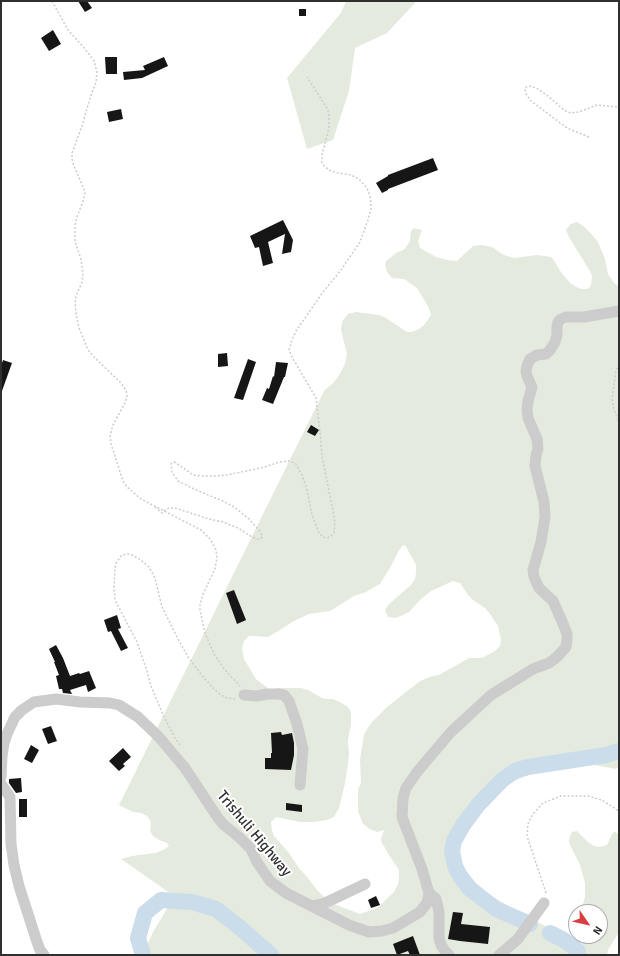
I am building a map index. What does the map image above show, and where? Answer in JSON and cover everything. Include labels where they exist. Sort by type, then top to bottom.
[{"type":"street","points":[[450,955],[445,951],[439,938],[439,912],[436,899],[429,893],[402,817],[403,798],[406,788],[416,772],[451,732],[472,712],[491,695],[507,684],[533,669],[549,663],[566,647],[567,634],[564,626],[553,601],[539,588],[533,570],[541,542],[545,516],[544,502],[535,466],[538,449],[537,439],[528,418],[528,401],[532,387],[526,371],[530,359],[536,355],[546,354],[550,350],[555,342],[558,322],[561,319],[566,317],[584,317],[619,311]]},
{"type":"street","points":[[244,695],[257,696],[278,694],[284,695],[289,701],[297,724],[303,749],[300,785]]},
{"type":"street","name":"Trishuli Highway","points":[[1,777],[4,742],[9,730],[15,717],[34,702],[56,699],[119,705],[138,717],[158,736],[185,768],[218,818],[251,849],[257,862],[270,881],[286,893],[349,924],[369,932],[393,928],[420,912],[427,903],[429,893]]},
{"type":"street","points":[[1,784],[10,797],[11,844],[19,886],[37,942],[44,955]]},
{"type":"street","points":[[312,906],[332,900],[366,884]]},
{"type":"street","points":[[500,955],[517,940],[544,903]]},
{"type":"path","points":[[52,1],[68,30],[86,49],[94,62],[97,72],[96,82],[72,153],[74,166],[85,193],[74,226],[75,242],[81,259],[82,274],[82,282],[76,296],[75,303],[79,328],[88,350],[126,390],[127,396],[125,403],[113,426],[110,436],[111,444],[121,478],[127,487],[133,493],[152,505],[201,530],[216,550],[216,563],[213,574],[203,594],[200,610],[207,639],[214,654],[225,670],[243,689],[244,693],[241,698],[227,698],[221,695],[209,684],[188,657],[168,621],[162,607],[155,578],[149,567],[132,555],[128,554],[120,558],[116,562],[114,568],[115,600],[137,642],[151,686],[164,717],[175,738],[184,749]]},
{"type":"path","points":[[152,505],[162,513],[169,508],[175,508],[223,522],[238,528],[252,538],[260,539],[262,535],[259,530],[248,518],[234,507],[178,481],[172,472],[171,464],[174,462],[193,474],[213,476],[227,475],[265,467],[279,462],[290,461],[296,464],[302,475],[307,490],[312,515],[319,533],[323,537],[327,538],[332,536],[334,533],[334,516],[322,456],[316,398],[292,357],[290,350],[296,331],[360,242],[368,220],[371,203],[367,188],[359,180],[351,175],[331,171],[322,163],[329,114],[327,108],[307,77]]},
{"type":"path","points":[[589,137],[567,128],[531,101],[526,94],[526,87],[531,86],[538,89],[564,110],[571,113],[597,105],[619,107]]},
{"type":"path","points":[[619,364],[616,371],[612,398],[619,423]]},
{"type":"path","points":[[544,903],[546,892],[527,836],[528,824],[533,814],[543,803],[561,796],[588,796],[602,800],[619,812]]},
{"type":"shaded area","points":[[346,1],[415,1],[415,3],[387,33],[355,48],[349,91],[333,140],[307,149],[287,78],[341,13]]},
{"type":"shaded area","points":[[577,222],[586,228],[598,242],[605,259],[608,274],[615,284],[619,286],[619,767],[616,769],[589,764],[565,764],[551,766],[530,773],[512,782],[499,790],[483,808],[464,834],[458,847],[457,856],[460,865],[465,872],[493,897],[564,936],[568,939],[568,944],[576,944],[587,954],[583,944],[608,944],[608,904],[583,904],[585,897],[585,883],[580,865],[570,845],[570,836],[572,832],[577,831],[589,843],[599,847],[607,845],[612,834],[616,832],[619,836],[619,932],[608,950],[607,955],[149,955],[147,946],[153,932],[168,907],[184,903],[121,859],[155,853],[169,846],[167,843],[153,836],[150,831],[151,822],[147,816],[141,813],[133,812],[119,805],[324,391],[338,377],[345,364],[347,354],[341,330],[343,320],[348,314],[356,312],[379,315],[407,332],[419,329],[424,325],[431,315],[429,308],[417,288],[404,279],[392,278],[387,272],[385,265],[386,261],[406,247],[410,241],[411,231],[414,228],[422,230],[418,241],[420,248],[436,257],[457,261],[473,246],[481,245],[492,247],[504,255],[514,258],[537,255],[551,257],[570,283],[582,289],[589,288],[591,285],[591,273],[566,230],[571,224]],"holes":[[[405,545],[416,565],[415,579],[411,585],[388,605],[385,610],[388,617],[395,618],[409,612],[431,591],[453,581],[460,583],[468,595],[485,608],[490,614],[498,626],[501,640],[500,646],[495,651],[482,658],[469,658],[439,675],[420,681],[387,707],[372,722],[364,734],[360,760],[361,783],[358,789],[358,811],[363,824],[377,832],[384,830],[381,839],[382,843],[399,870],[399,877],[398,884],[394,892],[377,908],[360,914],[334,904],[317,890],[274,836],[271,822],[276,817],[300,822],[314,822],[327,820],[334,817],[339,808],[345,783],[349,755],[348,740],[351,724],[351,712],[348,707],[340,702],[333,699],[322,698],[308,690],[301,688],[277,688],[270,690],[256,679],[244,659],[242,648],[244,641],[249,636],[268,637],[294,621],[309,614],[330,611],[354,596],[366,592],[380,584],[402,546]]]},
{"type":"building","points":[[78,1],[87,1],[92,8],[85,12]]},
{"type":"building","points":[[299,9],[306,9],[306,16],[299,16]]},
{"type":"building","points":[[53,30],[61,44],[49,51],[41,38]]},
{"type":"building","points":[[105,57],[117,57],[117,74],[106,74]]},
{"type":"building","points":[[164,57],[168,66],[142,78],[124,80],[123,72],[145,70],[143,66]]},
{"type":"building","points":[[121,109],[123,119],[109,122],[107,112]]},
{"type":"building","points":[[433,158],[438,170],[388,189],[382,193],[376,183],[388,175]]},
{"type":"building","points":[[283,220],[293,240],[291,252],[282,254],[285,234],[268,242],[273,263],[263,266],[259,247],[255,248],[250,236]]},
{"type":"building","points":[[227,353],[228,366],[218,367],[218,354]]},
{"type":"building","points":[[248,359],[256,362],[243,400],[234,398]]},
{"type":"building","points":[[3,360],[12,363],[1,391],[1,366]]},
{"type":"building","points":[[276,362],[288,363],[285,377],[273,404],[262,400],[267,388],[269,389],[273,376],[274,377]]},
{"type":"building","points":[[311,425],[319,430],[315,436],[307,432]]},
{"type":"building","points":[[234,590],[246,620],[237,624],[226,593]]},
{"type":"building","points":[[117,615],[121,628],[118,629],[128,648],[121,651],[111,631],[108,632],[104,620]]},
{"type":"building","points":[[56,645],[70,676],[89,671],[96,688],[88,692],[86,685],[70,690],[72,694],[63,693],[62,689],[59,689],[56,676],[59,675],[49,649]]},
{"type":"building","points":[[51,726],[57,741],[48,744],[42,729]]},
{"type":"building","points":[[281,732],[282,735],[292,733],[294,755],[291,770],[265,769],[265,758],[271,758],[272,753],[271,733]]},
{"type":"building","points":[[31,745],[39,750],[32,763],[24,759]]},
{"type":"building","points":[[123,748],[131,757],[123,764],[125,766],[119,771],[109,761]]},
{"type":"building","points":[[21,778],[22,792],[16,793],[9,783],[9,779]]},
{"type":"building","points":[[19,799],[27,799],[27,817],[19,817]]},
{"type":"building","points":[[286,803],[302,805],[302,812],[286,810]]},
{"type":"building","points":[[376,896],[380,905],[371,908],[368,900]]},
{"type":"building","points":[[453,912],[463,913],[461,924],[490,927],[488,944],[448,939]]},
{"type":"building","points":[[413,936],[420,955],[410,955],[408,951],[397,955],[393,944]]},
{"type":"waterway","points":[[530,924],[496,909],[470,889],[460,876],[455,866],[452,851],[454,841],[463,825],[478,805],[502,780],[515,771],[528,767],[606,755],[619,751]]},
{"type":"waterway","points":[[143,955],[138,938],[145,913],[161,900],[192,902],[216,909],[271,955]]},
{"type":"waterway","points":[[550,933],[564,940],[577,950],[579,955]]}]
